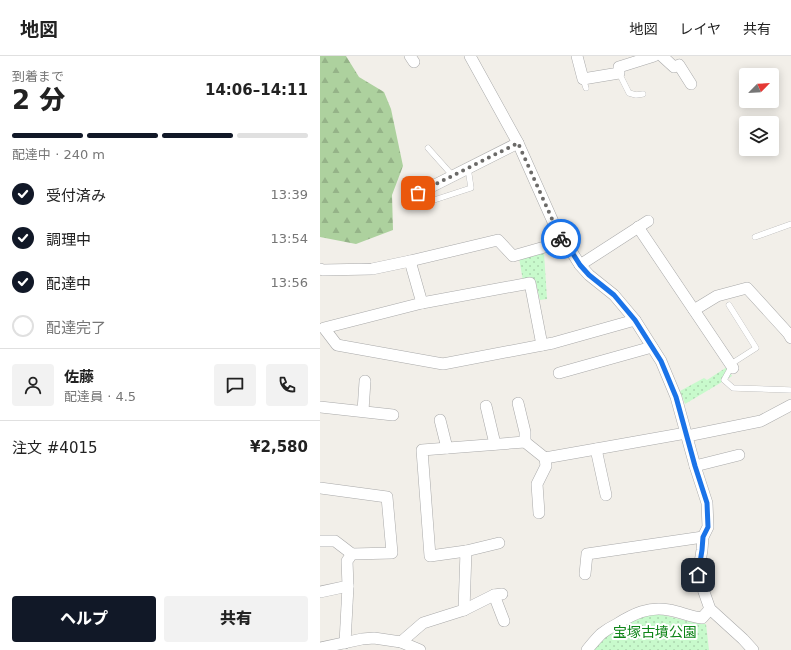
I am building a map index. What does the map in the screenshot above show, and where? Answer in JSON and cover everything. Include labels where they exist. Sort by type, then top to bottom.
[{"type":"street","points":[[470,56],[518,143],[562,242],[568,246],[580,265],[589,275],[614,295],[635,320],[661,361],[676,397],[707,503],[708,527],[703,537],[698,575],[710,609],[753,650]]},
{"type":"street","points":[[577,56],[585,84],[619,73],[619,67],[654,56]]},
{"type":"street","points":[[662,56],[674,67],[679,65],[691,84]]},
{"type":"street","points":[[407,199],[518,143]]},
{"type":"street","points":[[580,265],[648,221]]},
{"type":"street","points":[[638,227],[731,368]]},
{"type":"street","points":[[320,269],[372,269],[498,240],[514,256],[562,242]]},
{"type":"street","points":[[410,260],[422,303]]},
{"type":"street","points":[[542,345],[530,283],[422,303],[322,329],[336,345],[443,364],[554,343],[635,320]]},
{"type":"street","points":[[694,310],[717,296],[747,288],[791,338]]},
{"type":"street","points":[[559,373],[652,346]]},
{"type":"street","points":[[363,411],[365,381]]},
{"type":"street","points":[[518,402],[525,432],[525,442]]},
{"type":"street","points":[[545,458],[761,421],[791,405]]},
{"type":"street","points":[[486,406],[495,444]]},
{"type":"street","points":[[320,407],[393,415]]},
{"type":"street","points":[[440,420],[447,448]]},
{"type":"street","points":[[499,544],[430,556],[422,450],[525,442],[545,458],[546,466],[537,484],[539,513]]},
{"type":"street","points":[[596,450],[606,495]]},
{"type":"street","points":[[695,466],[740,455]]},
{"type":"street","points":[[320,488],[387,497],[392,554],[352,554],[335,540],[320,541]]},
{"type":"street","points":[[585,574],[587,554],[703,537]]},
{"type":"street","points":[[464,610],[466,550]]},
{"type":"street","points":[[346,643],[348,586],[347,561],[352,554]]},
{"type":"street","points":[[320,592],[348,586]]},
{"type":"street","points":[[401,642],[423,623],[464,610],[498,595],[504,621]]},
{"type":"street","points":[[586,650],[600,635],[607,630],[628,617],[641,612],[655,609],[670,610],[702,618],[710,609]]},
{"type":"street","points":[[320,648],[362,639],[374,638],[401,642],[420,650]]},
{"type":"lane","points":[[619,73],[628,93],[636,95],[643,94]]},
{"type":"lane","points":[[428,148],[453,176]]},
{"type":"lane","points":[[431,201],[471,188],[468,168]]},
{"type":"lane","points":[[755,237],[791,224]]},
{"type":"lane","points":[[729,305],[756,348],[731,368],[724,380],[734,388],[791,390]]},
{"type":"green space","points":[[320,56],[346,56],[359,77],[384,92],[391,109],[403,166],[392,195],[393,230],[356,244],[320,237]]},
{"type":"green space","points":[[544,253],[547,299],[540,300],[535,279],[523,281],[519,258]]},
{"type":"green space","points":[[727,367],[732,376],[685,404],[680,391],[704,378],[707,380]]},
{"type":"green space","name":"宝塚古墳公園","points":[[659,614],[706,624],[709,650],[594,650],[608,635],[638,617]]},
{"type":"way so far","points":[[418,193],[518,143],[561,239]]},
{"type":"route","points":[[561,239],[562,242],[568,246],[580,265],[589,275],[614,295],[635,320],[661,361],[676,397],[707,503],[708,527],[703,537],[698,575]]}]
